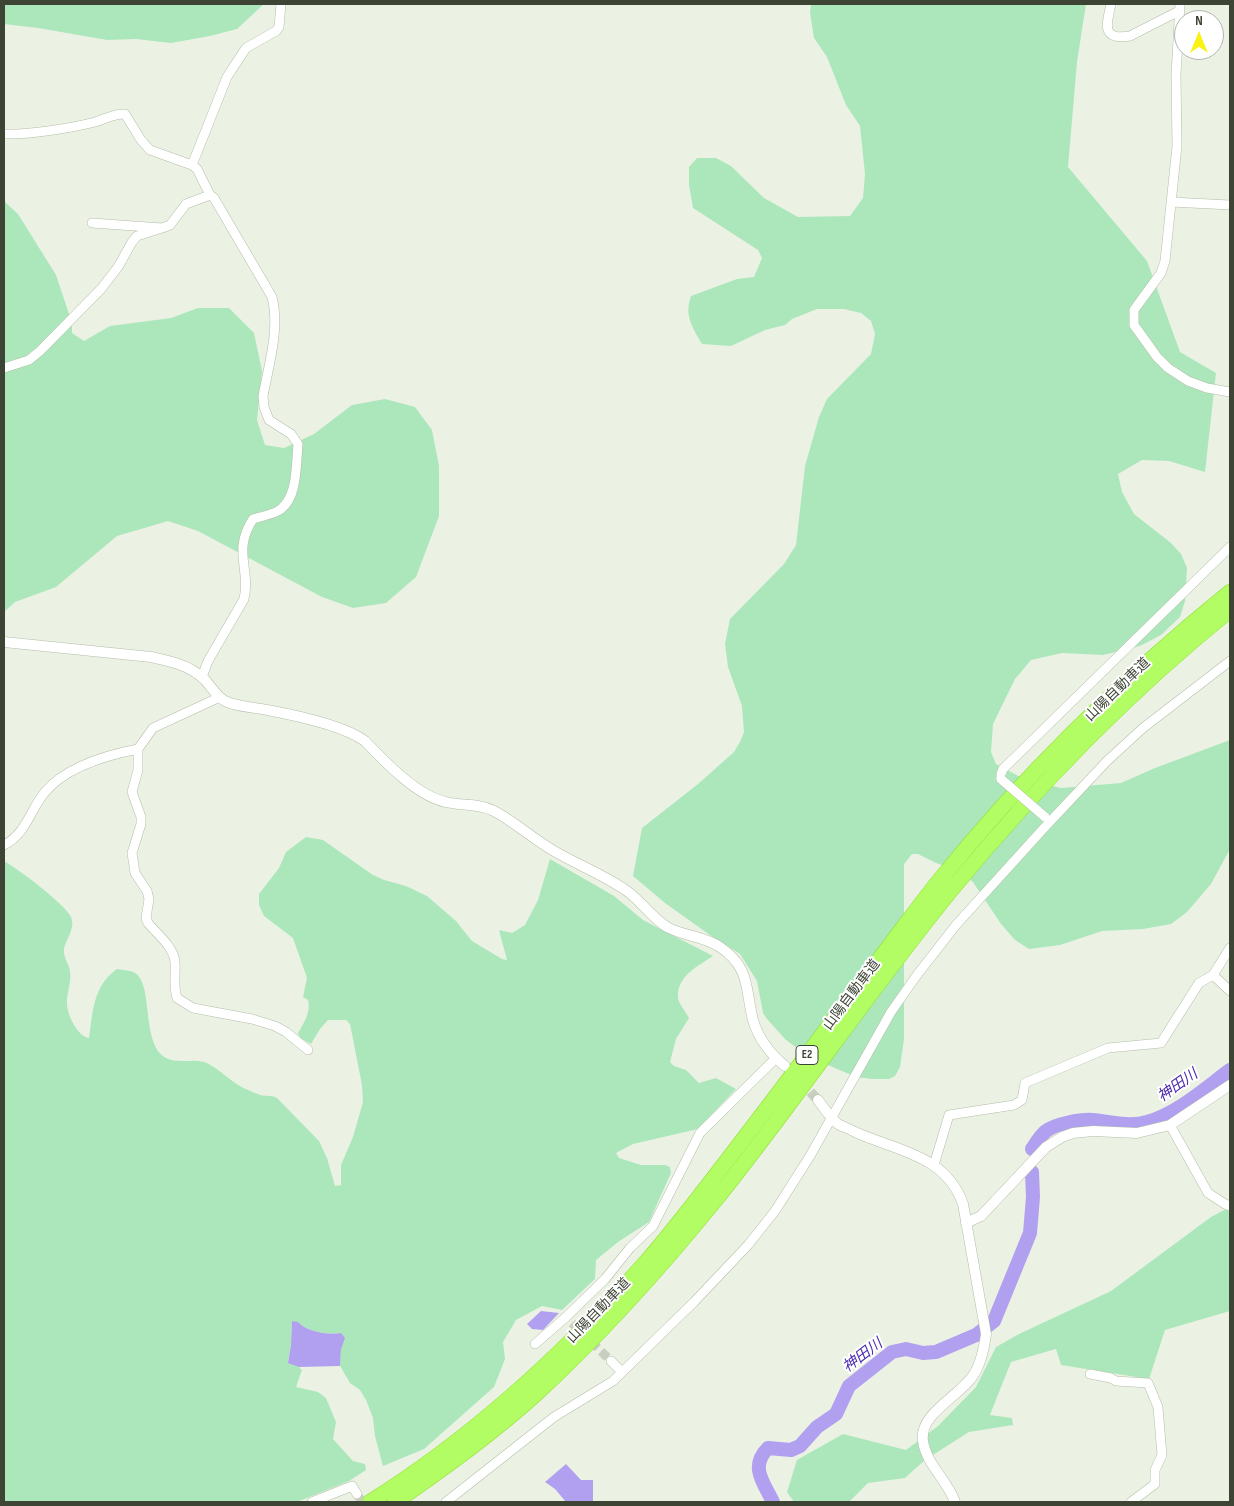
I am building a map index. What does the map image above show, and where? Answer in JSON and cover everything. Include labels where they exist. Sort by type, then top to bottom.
[{"type":"highway","points":[[1156,654],[1230,585]]},
{"type":"highway","name":"山陽自動車道","points":[[370,1502],[428,1464],[526,1384],[572,1340],[648,1260],[706,1188],[938,882],[1040,766],[1156,654],[1230,592]]},
{"type":"highway","name":"山陽自動車道","points":[[396,1502],[478,1443],[535,1394],[617,1314],[717,1198],[944,898],[1000,832],[1052,775],[1138,690],[1166,663],[1230,610]]},
{"type":"street","points":[[192,165],[227,76],[246,48],[276,31],[279,27],[281,4]]},
{"type":"street","points":[[1111,4],[1106,23],[1108,30],[1121,38],[1130,36],[1180,7]]},
{"type":"street","points":[[1180,7],[1176,75],[1177,146],[1165,261],[1161,273],[1134,310],[1134,325],[1157,357],[1168,368],[1188,381],[1207,388],[1230,392]]},
{"type":"street","points":[[4,134],[17,135],[54,129],[95,122],[119,113],[125,114],[141,140],[150,150],[192,165],[197,169],[210,195],[214,198],[272,296],[276,310],[275,326],[263,396],[264,407],[269,420],[291,434],[298,444],[292,495],[288,504],[276,512],[253,519],[248,526],[242,545],[246,589],[244,598],[208,661],[202,677]]},
{"type":"street","points":[[4,368],[29,360],[40,351],[101,289],[137,236],[170,225],[186,204],[210,195]]},
{"type":"street","points":[[1171,202],[1230,205]]},
{"type":"street","points":[[92,222],[162,228]]},
{"type":"street","points":[[1048,819],[1002,779],[1003,769],[1230,547]]},
{"type":"street","points":[[4,642],[174,661],[202,677],[227,702],[270,710],[357,735],[419,791],[433,799],[488,808],[552,850],[618,885],[631,894],[666,926],[719,946],[729,954],[742,972],[747,983],[756,1030],[776,1058],[785,1066]]},
{"type":"street","points":[[446,1502],[554,1417],[613,1381],[694,1302],[748,1245],[775,1211],[810,1156],[891,1012],[956,925],[1048,819],[1107,761],[1143,728],[1229,663]]},
{"type":"street","points":[[220,697],[152,728],[138,749],[138,770],[132,792],[141,817],[141,824],[132,853],[135,873],[147,892],[149,899],[146,918],[174,955],[174,984],[178,998],[193,1008],[252,1019],[276,1026],[308,1050]]},
{"type":"street","points":[[4,845],[12,841],[21,832],[45,792],[62,776],[110,755],[138,749]]},
{"type":"street","points":[[934,1165],[949,1115],[1014,1105],[1022,1100],[1025,1082],[1108,1048],[1161,1043],[1199,983],[1214,975],[1230,948]]},
{"type":"street","points":[[1214,975],[1230,991]]},
{"type":"street","points":[[535,1344],[569,1320],[606,1279],[630,1248],[653,1226],[700,1133],[776,1058]]},
{"type":"street","points":[[966,1223],[981,1216],[1046,1147],[1062,1137],[1074,1133],[1092,1131],[1136,1133],[1170,1125],[1230,1085]]},
{"type":"street","points":[[818,1100],[839,1124],[863,1136],[921,1158],[934,1165],[950,1178],[959,1194],[986,1334],[980,1362],[972,1377],[956,1395],[936,1410],[927,1420],[922,1433],[925,1452],[955,1502]]},
{"type":"street","points":[[1170,1125],[1208,1193],[1230,1206]]},
{"type":"street","points":[[611,1361],[622,1372]]},
{"type":"street","points":[[1090,1374],[1116,1381],[1148,1383],[1158,1407],[1162,1455],[1155,1470],[1155,1484],[1131,1502]]},
{"type":"street","points":[[312,1502],[352,1486],[357,1494]]},
{"type":"green space","points":[[4,4],[264,4],[237,29],[171,43],[136,39],[107,40],[4,24]]},
{"type":"green space","points":[[811,4],[1086,4],[1077,62],[1068,167],[1147,261],[1180,352],[1216,373],[1205,472],[1169,461],[1142,460],[1118,474],[1122,492],[1134,514],[1171,543],[1181,554],[1187,568],[1185,601],[1180,617],[1161,635],[1140,646],[1103,655],[1062,653],[1031,660],[1015,679],[993,724],[991,752],[996,764],[1024,779],[1061,788],[1121,783],[1230,740],[1230,849],[1211,884],[1187,912],[1171,924],[1143,929],[1102,931],[1060,945],[1029,949],[1015,940],[1001,924],[973,882],[960,871],[936,863],[918,854],[912,854],[904,864],[904,1039],[900,1067],[895,1076],[889,1079],[856,1077],[807,1056],[785,1039],[763,1013],[757,981],[740,954],[665,903],[633,876],[642,828],[698,784],[734,752],[740,742],[744,732],[742,706],[728,667],[725,644],[730,619],[784,564],[796,545],[805,466],[819,417],[827,399],[871,354],[875,334],[871,321],[861,313],[844,309],[817,309],[792,319],[785,325],[765,330],[731,346],[702,344],[690,321],[688,309],[691,296],[737,279],[754,277],[762,258],[758,250],[693,208],[689,185],[689,167],[697,158],[716,158],[731,166],[764,198],[798,217],[850,216],[863,198],[865,174],[860,126],[846,105],[827,57],[814,38],[810,13]]},
{"type":"green space","points":[[4,201],[18,214],[56,275],[72,323],[72,333],[84,341],[110,326],[171,318],[198,308],[229,308],[254,333],[262,371],[257,420],[265,445],[284,448],[314,434],[352,405],[385,399],[415,407],[432,430],[439,466],[439,516],[416,577],[386,603],[353,608],[322,597],[198,531],[168,521],[117,536],[56,587],[15,602],[4,612]]},
{"type":"green space","points":[[306,837],[323,840],[373,875],[406,886],[427,896],[456,921],[472,941],[502,959],[507,960],[499,930],[512,933],[525,925],[538,900],[550,859],[614,896],[643,920],[713,956],[690,972],[681,983],[678,999],[689,1018],[676,1039],[670,1062],[674,1066],[686,1070],[699,1083],[716,1078],[736,1089],[698,1129],[633,1144],[616,1153],[619,1158],[641,1165],[665,1165],[670,1167],[671,1173],[649,1222],[618,1242],[596,1260],[595,1279],[562,1310],[542,1306],[516,1320],[503,1342],[505,1359],[494,1387],[424,1449],[383,1466],[375,1436],[373,1418],[366,1400],[360,1390],[350,1383],[340,1366],[341,1333],[318,1332],[298,1322],[292,1322],[288,1362],[302,1370],[296,1387],[318,1392],[326,1398],[336,1422],[333,1439],[353,1461],[365,1464],[366,1470],[349,1481],[297,1502],[4,1502],[4,861],[51,895],[71,917],[72,929],[64,949],[70,975],[67,1005],[69,1015],[81,1034],[89,1038],[93,1009],[103,983],[117,969],[133,972],[139,977],[143,986],[152,1037],[156,1048],[163,1056],[178,1061],[204,1062],[241,1087],[260,1095],[276,1097],[319,1141],[327,1158],[335,1186],[341,1185],[341,1165],[353,1137],[363,1102],[362,1085],[350,1024],[346,1020],[328,1020],[311,1044],[300,1038],[298,1033],[309,1009],[308,1000],[303,997],[307,978],[293,938],[264,916],[259,905],[259,894],[279,868],[286,852]]},
{"type":"green space","points":[[1230,1207],[1230,1311],[1165,1330],[1149,1379],[1061,1365],[1056,1349],[1011,1362],[990,1415],[1012,1418],[1013,1425],[969,1432],[925,1460],[905,1478],[868,1483],[849,1502],[794,1502],[787,1492],[797,1460],[843,1434],[906,1450],[938,1426],[976,1387],[996,1347],[1019,1334],[1111,1291],[1211,1217]]},
{"type":"shaded area","points":[[541,1311],[559,1313],[543,1330],[532,1329],[527,1324]]},
{"type":"shaded area","points":[[292,1321],[318,1332],[341,1333],[345,1338],[341,1349],[340,1366],[299,1367],[288,1363]]},
{"type":"shaded area","points":[[566,1464],[581,1480],[593,1480],[593,1502],[566,1502],[555,1489],[545,1482]]},
{"type":"waterway","name":"神田川","points":[[1032,1149],[1040,1137],[1055,1126],[1082,1120],[1134,1124],[1158,1118],[1180,1107],[1230,1070]]},
{"type":"waterway","name":"神田川","points":[[773,1502],[762,1482],[759,1468],[762,1455],[768,1448],[791,1450],[800,1446],[817,1427],[836,1414],[849,1386],[892,1352],[906,1349],[923,1353],[936,1352],[976,1335],[994,1321],[1030,1233],[1033,1197],[1032,1172]]},
{"type":"tunnel","points":[[800,1081],[818,1100]]},
{"type":"tunnel","points":[[572,1323],[611,1361]]},
{"type":"tunnel","points":[[357,1494],[362,1502]]}]
